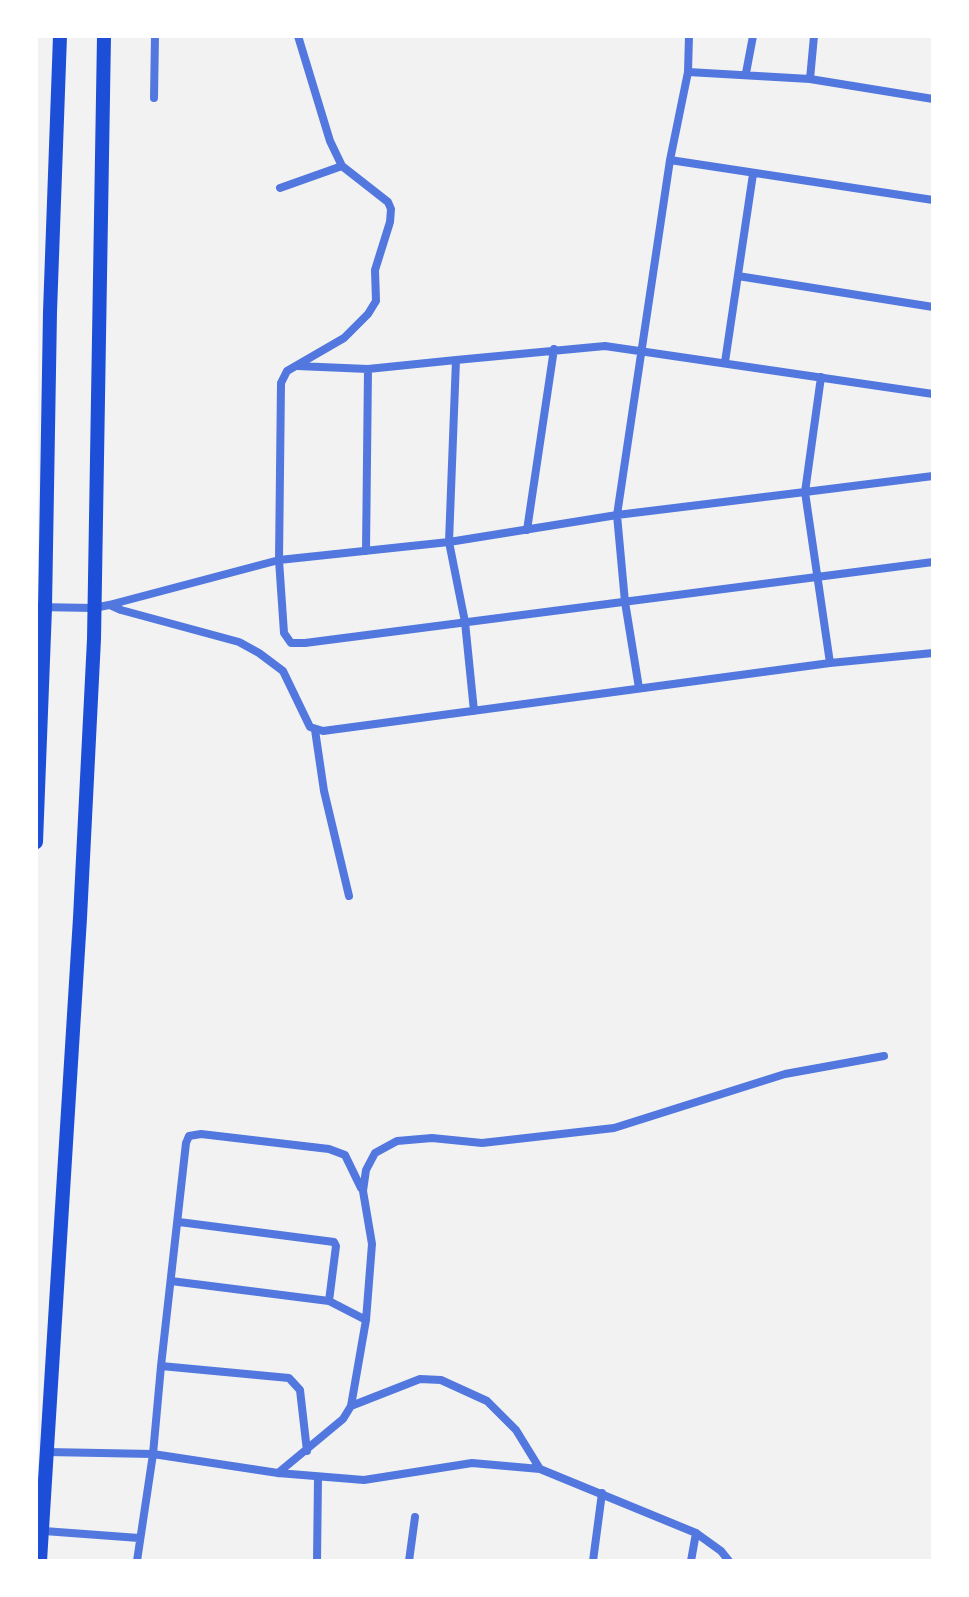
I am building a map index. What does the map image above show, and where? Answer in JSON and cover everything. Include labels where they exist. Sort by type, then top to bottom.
[{"type":"highway","points":[[36,842],[40,607],[60,36]]},
{"type":"highway","points":[[40,1561],[44,1531],[41,1478],[47,1452],[86,799],[102,606],[104,36]]},
{"type":"street","points":[[154,98],[155,36]]},
{"type":"street","points":[[298,36],[330,141],[342,166],[388,202],[391,209],[375,270],[376,301],[368,314],[344,338],[287,371],[281,383],[279,560],[284,633],[291,643],[933,562]]},
{"type":"street","points":[[639,688],[625,602],[617,515],[670,160],[688,72],[689,36]]},
{"type":"street","points":[[746,73],[753,36]]},
{"type":"street","points":[[810,79],[814,36]]},
{"type":"street","points":[[688,72],[810,79],[933,99]]},
{"type":"street","points":[[670,160],[933,200]]},
{"type":"street","points":[[280,188],[342,166]]},
{"type":"street","points":[[725,362],[753,174]]},
{"type":"street","points":[[738,276],[933,307]]},
{"type":"street","points":[[296,366],[368,369],[605,346],[933,394]]},
{"type":"street","points":[[527,530],[554,349]]},
{"type":"street","points":[[456,360],[449,542],[465,622],[474,711]]},
{"type":"street","points":[[366,551],[368,369]]},
{"type":"street","points":[[821,377],[805,492],[830,663]]},
{"type":"street","points":[[102,606],[279,560],[449,542],[617,515],[933,476]]},
{"type":"street","points":[[40,607],[102,606],[239,642],[283,671],[310,727],[323,731],[830,663],[933,653]]},
{"type":"street","points":[[315,730],[324,791],[349,896]]},
{"type":"street","points":[[363,1191],[366,1170],[375,1153],[397,1141],[432,1138],[482,1143],[614,1128],[785,1074],[884,1056]]},
{"type":"street","points":[[137,1561],[153,1454],[189,1136],[201,1134],[329,1149],[345,1155],[363,1191],[372,1244],[366,1320],[351,1406],[343,1419],[278,1473]]},
{"type":"street","points":[[179,1222],[334,1242],[329,1301]]},
{"type":"street","points":[[171,1281],[329,1301],[366,1320]]},
{"type":"street","points":[[161,1366],[289,1378],[300,1390],[307,1451]]},
{"type":"street","points":[[351,1406],[420,1379],[441,1380],[487,1401],[516,1430],[540,1469]]},
{"type":"street","points":[[47,1452],[153,1454],[278,1473],[364,1480],[472,1463],[540,1469],[696,1533],[721,1551],[729,1561]]},
{"type":"street","points":[[317,1561],[318,1477]]},
{"type":"street","points":[[593,1561],[602,1493]]},
{"type":"street","points":[[409,1561],[415,1517]]},
{"type":"street","points":[[44,1531],[139,1538]]},
{"type":"street","points":[[691,1561],[696,1533]]}]
